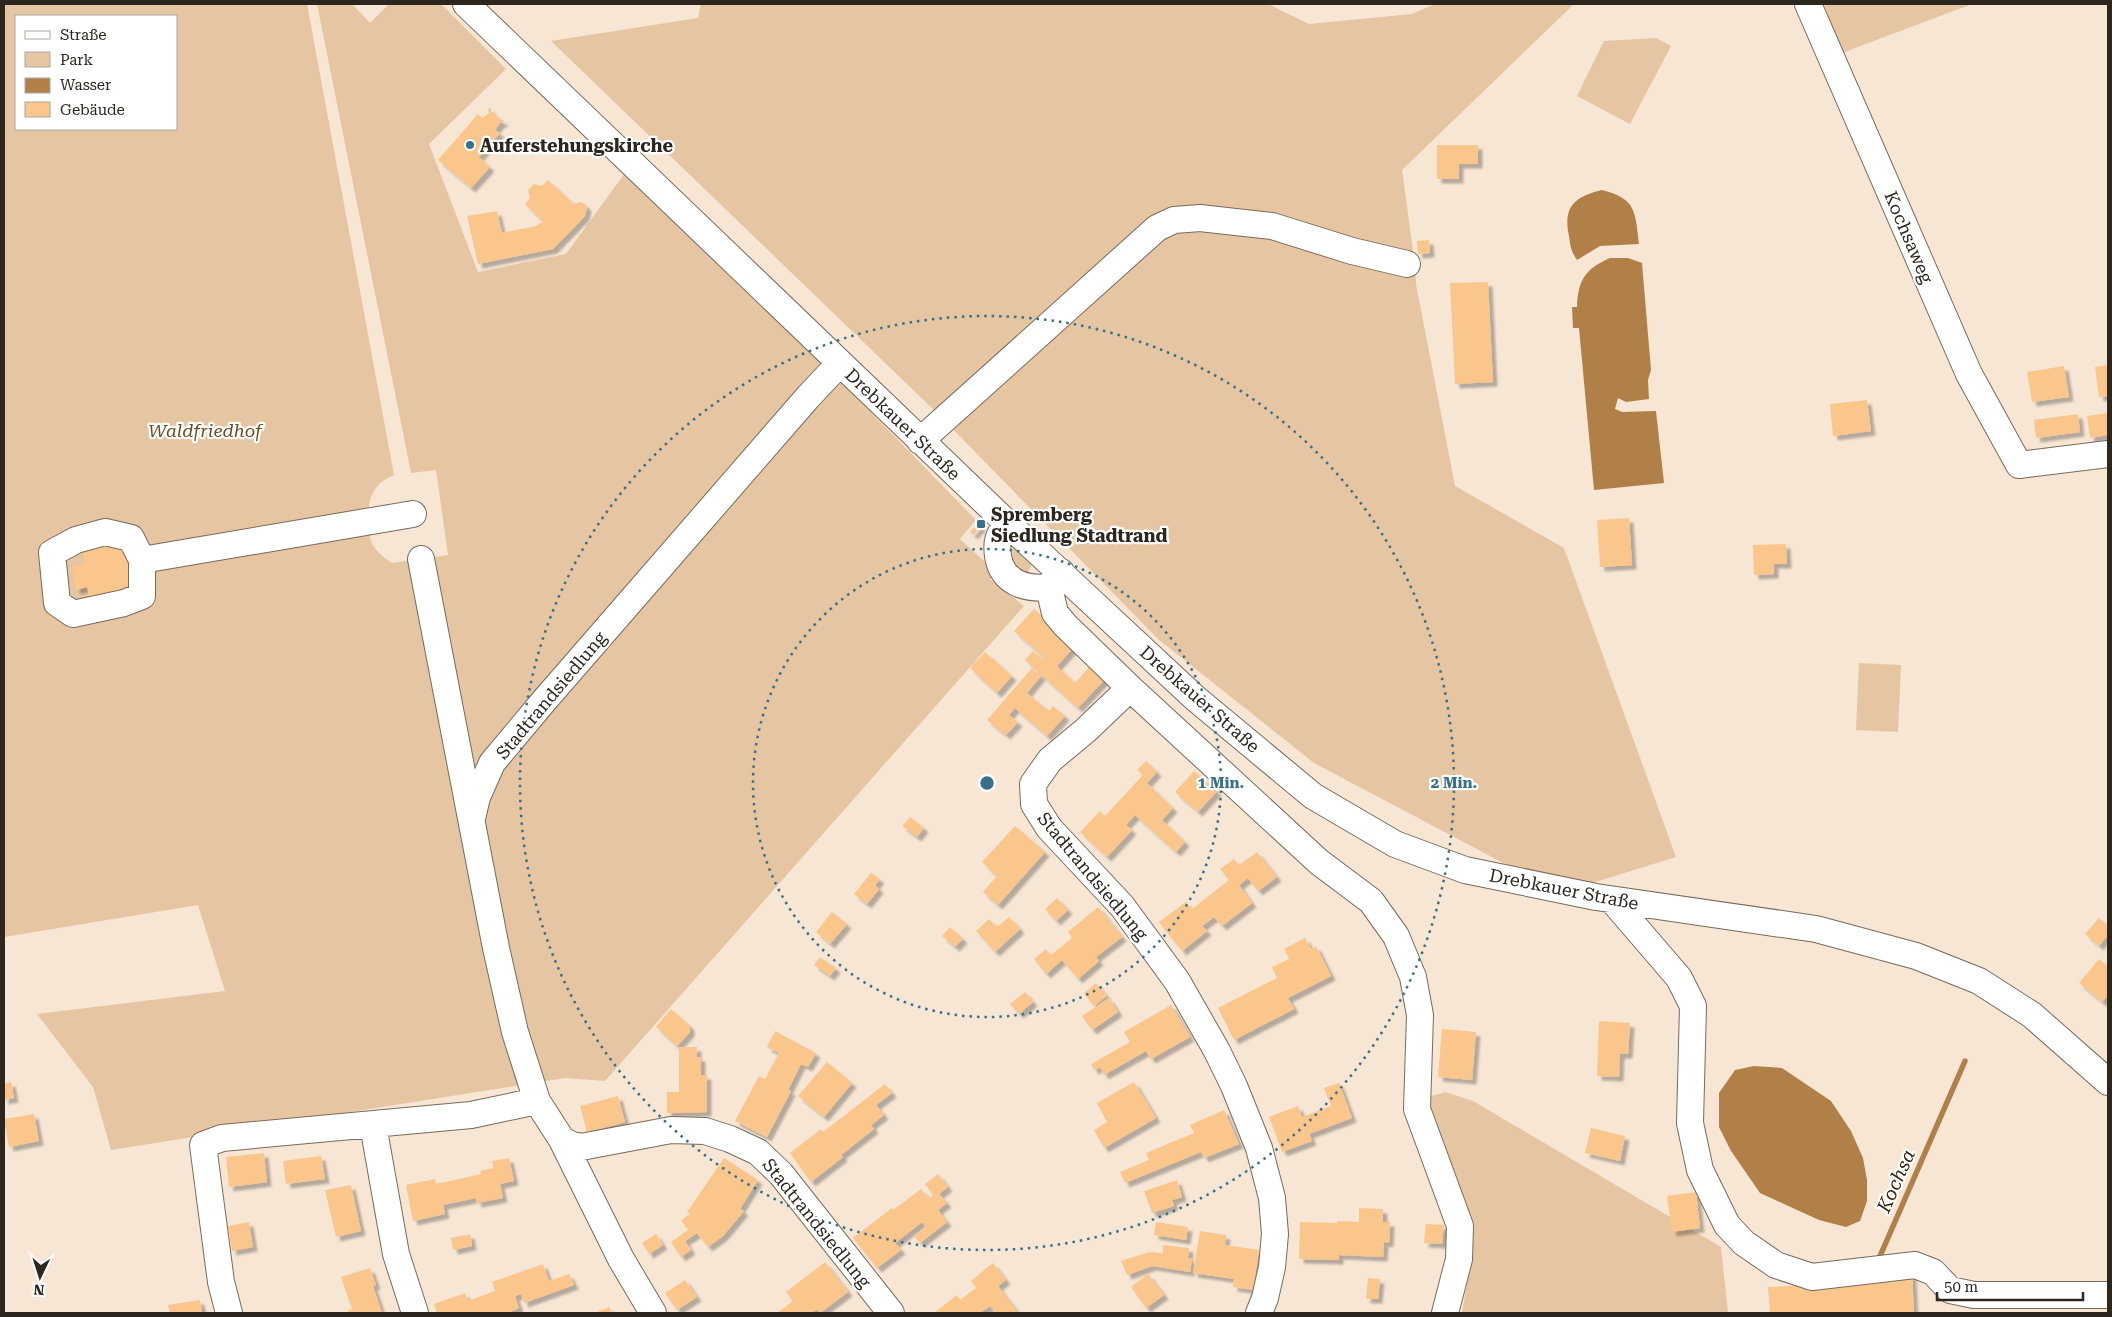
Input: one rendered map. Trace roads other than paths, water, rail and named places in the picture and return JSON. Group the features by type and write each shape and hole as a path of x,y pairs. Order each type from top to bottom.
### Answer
{"street":[{"name":"Drebkauer Straße","path":"466,4 1008,524 1056,580 1313,796 1395,844 1465,870 1612,900 1816,929 1916,956 1978,981 2032,1015 2108,1082"},
{"name":"Kochsaweg","path":"1808,4 1969,374 2019,465 2108,454"},
{"path":"920,441 1157,228 1174,220 1200,218 1272,226 1352,251 1407,264"},
{"name":"Stadtrandsiedlung","path":"653,1313 621,1259 562,1140 537,1101 515,1032 496,948 471,820 477,797 492,763 808,397 840,363"},
{"path":"142,560 413,514"},
{"path":"1008,524 1001,531 997,543 1000,567 1003,572 1024,586 1034,588 1056,580"},
{"path":"421,559 471,820"},
{"path":"1056,580 1051,602 1055,613 1130,688 1319,862 1372,901 1396,936 1413,977 1420,1015 1417,1109 1460,1226 1459,1259 1445,1313"},
{"name":"Stadtrandsiedlung","path":"1130,688 1086,730 1050,760 1033,784 1034,804 1050,828 1122,906 1177,981 1217,1051 1234,1086 1259,1148 1272,1198 1275,1234 1272,1267 1265,1298 1259,1313"},
{"path":"1612,900 1679,978 1693,1006 1690,1123 1700,1170 1727,1225 1744,1243 1776,1265 1812,1277 1915,1265 1933,1272 1950,1290 1974,1296 2108,1294"},
{"path":"229,1313 221,1282 203,1145 222,1138 471,1115 537,1101"},
{"path":"373,1125 396,1254 415,1313"},
{"name":"Stadtrandsiedlung","path":"562,1140 580,1147 672,1130 705,1132 758,1152 781,1174 890,1313"}],"water":[{"path":"1602,190 1622,198 1632,208 1635,215 1639,244 1600,246 1577,260 1571,246 1568,231 1568,214 1580,198"},
{"path":"1610,258 1628,258 1642,263 1651,370 1648,380 1649,399 1626,402 1618,398 1615,409 1622,412 1656,411 1664,483 1594,490 1579,328 1573,328 1572,307 1577,307 1579,290 1584,276 1594,266"},
{"path":"1754,1066 1782,1068 1831,1101 1851,1131 1863,1158 1867,1180 1867,1201 1860,1221 1846,1227 1819,1220 1760,1193 1731,1151 1719,1127 1719,1093 1735,1070"}],"waterway":[{"name":"Kochsa","path":"1877,1263 1965,1061"}],"place":[{"name":"Auferstehungskirche","path":"470,145"},
{"name":"Spremberg Siedlung Stadtrand","path":"981,524"}],"park label":[{"name":"Waldfriedhof","path":"205,430"}]}
